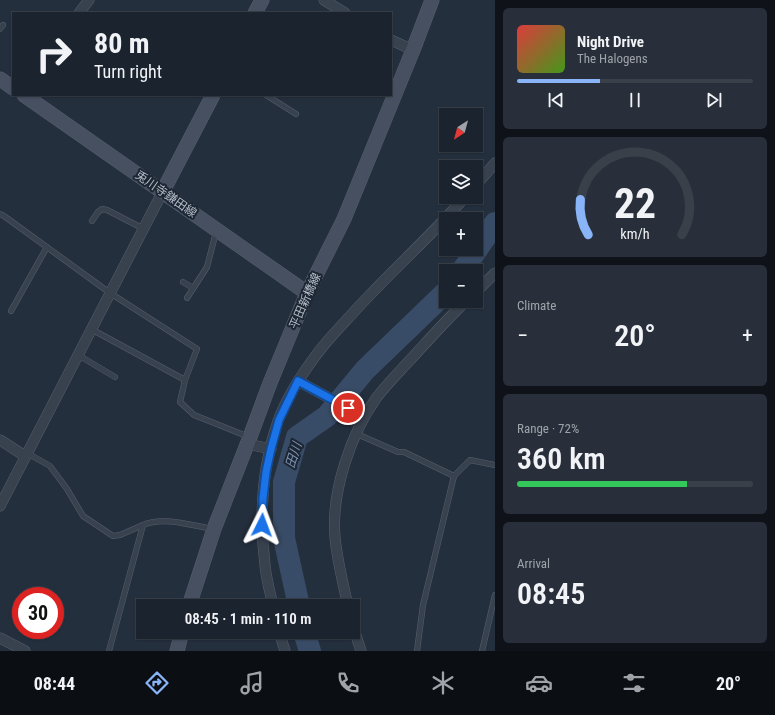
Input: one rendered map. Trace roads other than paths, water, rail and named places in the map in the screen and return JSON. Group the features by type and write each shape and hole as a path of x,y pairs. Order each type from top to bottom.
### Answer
{"main road":[{"path":"256,12 262,0"},
{"name":"平田新橋線","path":"191,599 214,529 270,383 307,292 344,219 432,0"},
{"path":"0,79 12,87"},
{"name":"兎川寺鎌田線","path":"25,96 307,292"},
{"path":"163,191 212,96"},
{"path":"177,651 180,639"}],"street":[{"path":"80,12 89,0"},
{"path":"324,0 343,12"},
{"path":"392,40 413,50"},
{"path":"483,177 495,163"},
{"path":"0,506 163,191"},
{"path":"272,599 265,566 262,525 263,498 266,472 279,420 315,357 335,332 366,298 443,222 459,204"},
{"path":"483,285 495,273"},
{"path":"346,599 334,536 335,515 339,482 347,456 357,434 362,416 392,379 459,308"},
{"path":"300,383 362,416"},
{"path":"0,440 26,454"},
{"path":"249,440 271,449"},
{"path":"0,638 25,651"},
{"path":"281,639 285,651"},
{"path":"357,639 361,651"}],"lane":[{"path":"268,96 296,114"},
{"path":"92,221 102,209 107,210 144,229"},
{"path":"0,214 110,294 197,349 185,380 180,402 194,415 249,440"},
{"path":"187,298 207,267 216,229"},
{"path":"11,311 47,247"},
{"path":"183,282 194,288"},
{"path":"91,329 185,380"},
{"path":"78,355 115,377"},
{"path":"357,434 398,452 404,452 454,476"},
{"path":"26,454 50,466 67,489 83,516 112,536 120,535 148,523 164,520 214,529"},
{"path":"417,651 423,605 454,476 470,460 495,465"},
{"path":"109,651 143,525"},
{"path":"482,651 495,594"}],"waterway":[{"name":"田川","path":"467,264 495,223"},
{"name":"田川","path":"297,599 284,538 284,482 297,437 327,416 365,370 439,299"},
{"name":"田川","path":"306,639 310,651"}]}
